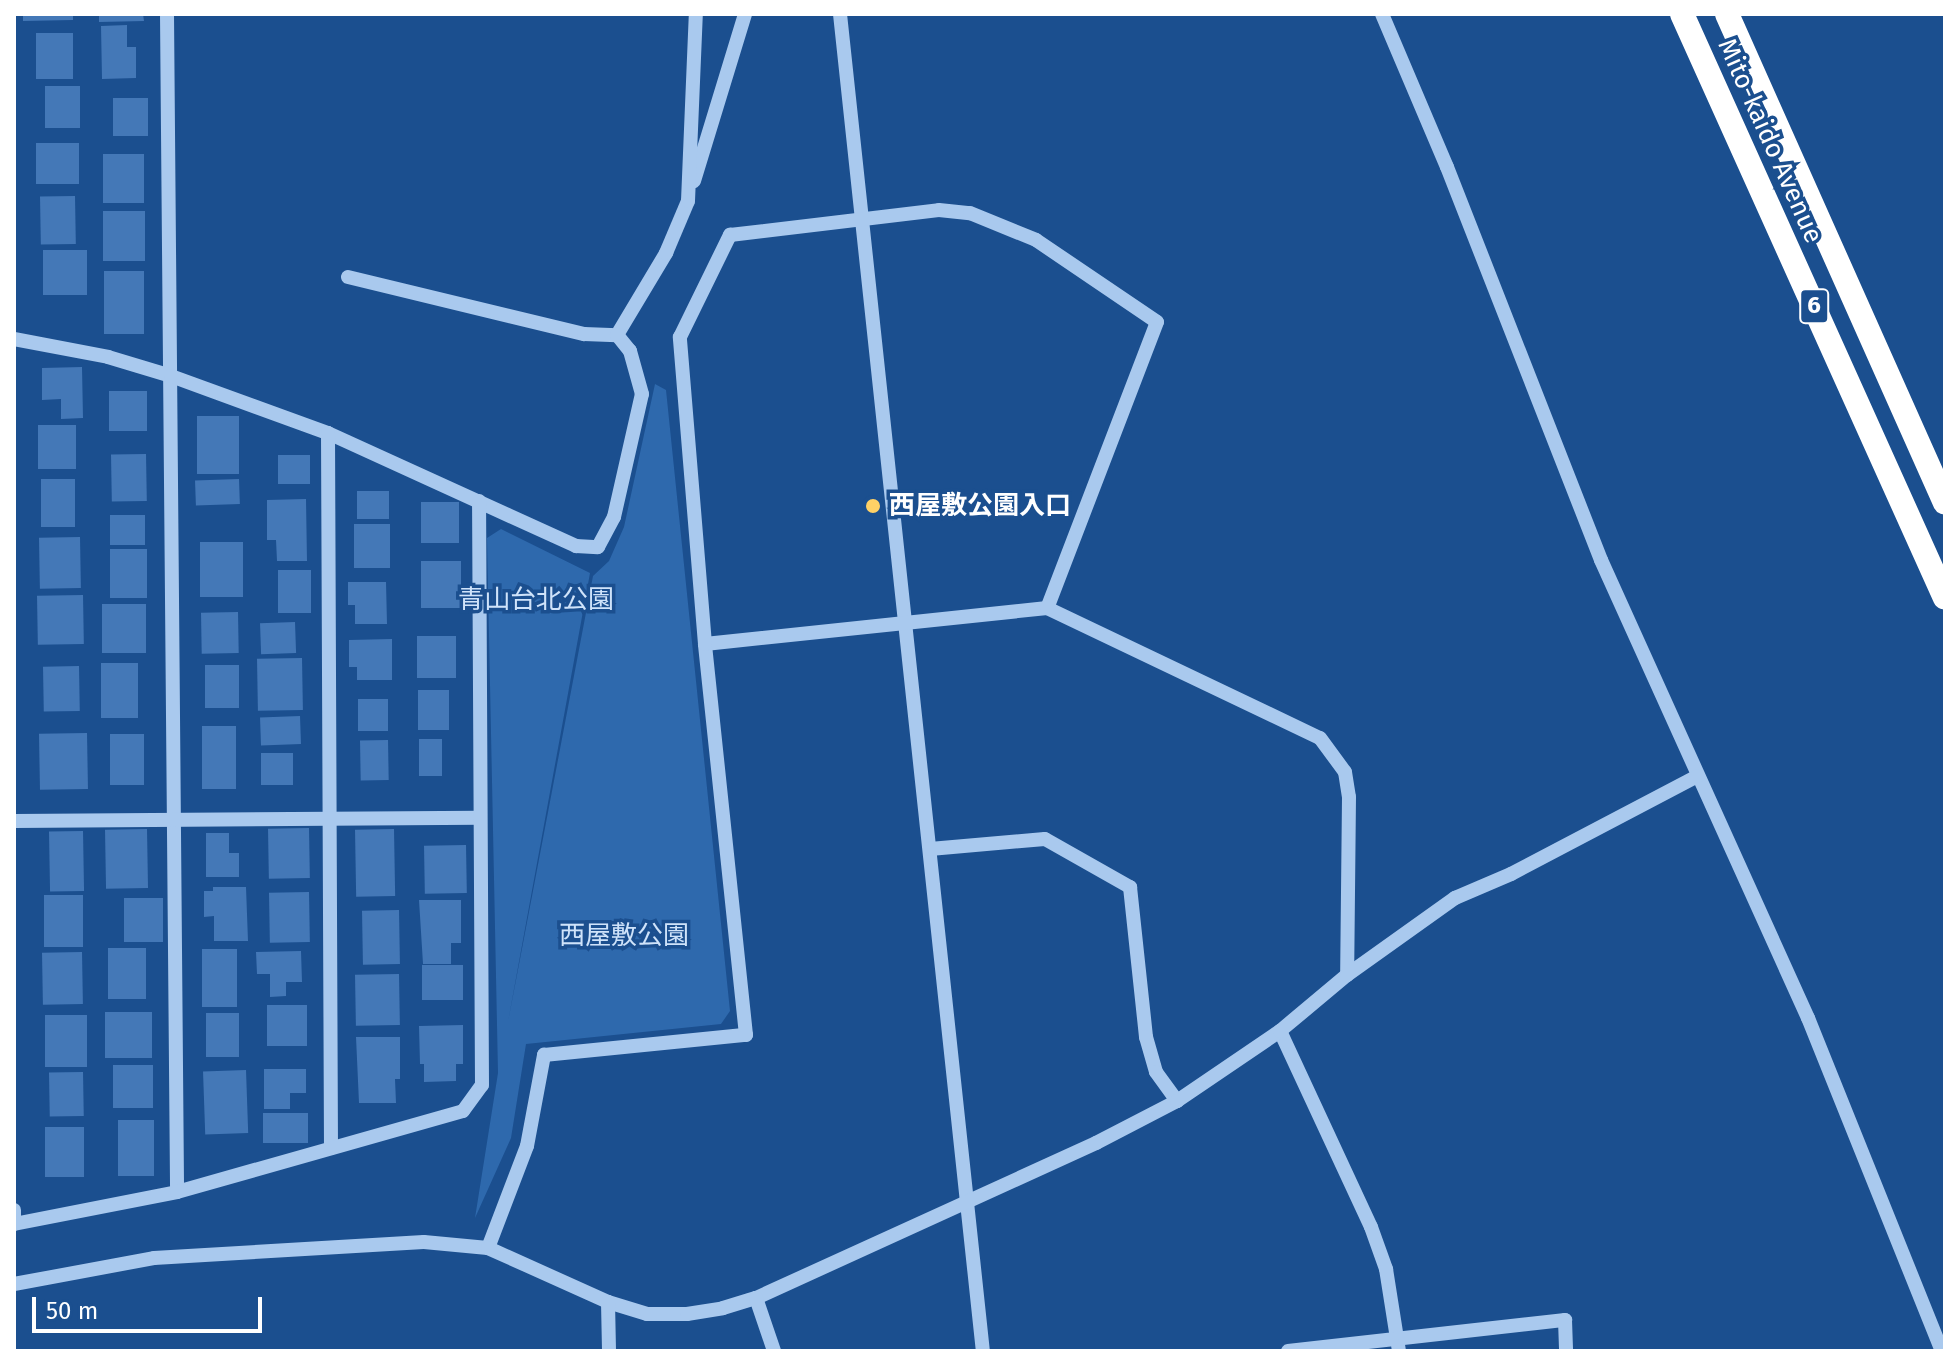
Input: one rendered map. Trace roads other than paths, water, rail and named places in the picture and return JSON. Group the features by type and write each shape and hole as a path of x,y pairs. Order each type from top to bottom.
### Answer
{"highway":[{"name":"Mito-kaido Avenue","path":"1682,14 1945,598"},
{"name":"Mito-kaido Avenue","path":"1727,14 1945,503"}],"street":[{"path":"167,14 177,1192"},
{"path":"688,201 696,14"},
{"path":"617,335 666,253 688,201 745,14"},
{"path":"840,14 983,1351"},
{"path":"1382,14 1447,167 1601,560 1814,1033 1942,1351"},
{"path":"488,1248 527,1146 544,1055 746,1035 705,644 680,337 730,235 939,210 981,217 1036,240 1157,322 1047,608"},
{"path":"14,339 108,357 171,376 328,433 576,546 598,547 614,517 642,394 630,351 617,335 584,334 348,277"},
{"path":"328,433 327,818 331,1148"},
{"path":"14,1210 14,1224 177,1192 463,1111 482,1085 479,501"},
{"path":"705,644 1047,608 1320,738 1345,772 1349,797 1347,975"},
{"path":"14,1284 154,1258 245,1250 330,1249 424,1242 488,1248 608,1302 647,1314 687,1314 756,1298 1096,1143 1177,1101 1280,1031 1347,975 1455,898 1511,874 1698,776"},
{"path":"14,821 172,817 480,818"},
{"path":"930,849 1045,839 1130,887 1146,1037 1156,1072 1177,1101"},
{"path":"1280,1031 1371,1227 1386,1269 1399,1344"},
{"path":"756,1298 774,1351"},
{"path":"608,1302 609,1351"},
{"path":"1288,1351 1399,1344 1565,1320 1566,1351"}],"place":[{"name":"西屋敷公園入口","path":"873,506"}],"park label":[{"name":"青山台北公園","path":"536,600"},
{"name":"西屋敷公園","path":"624,936"}]}
